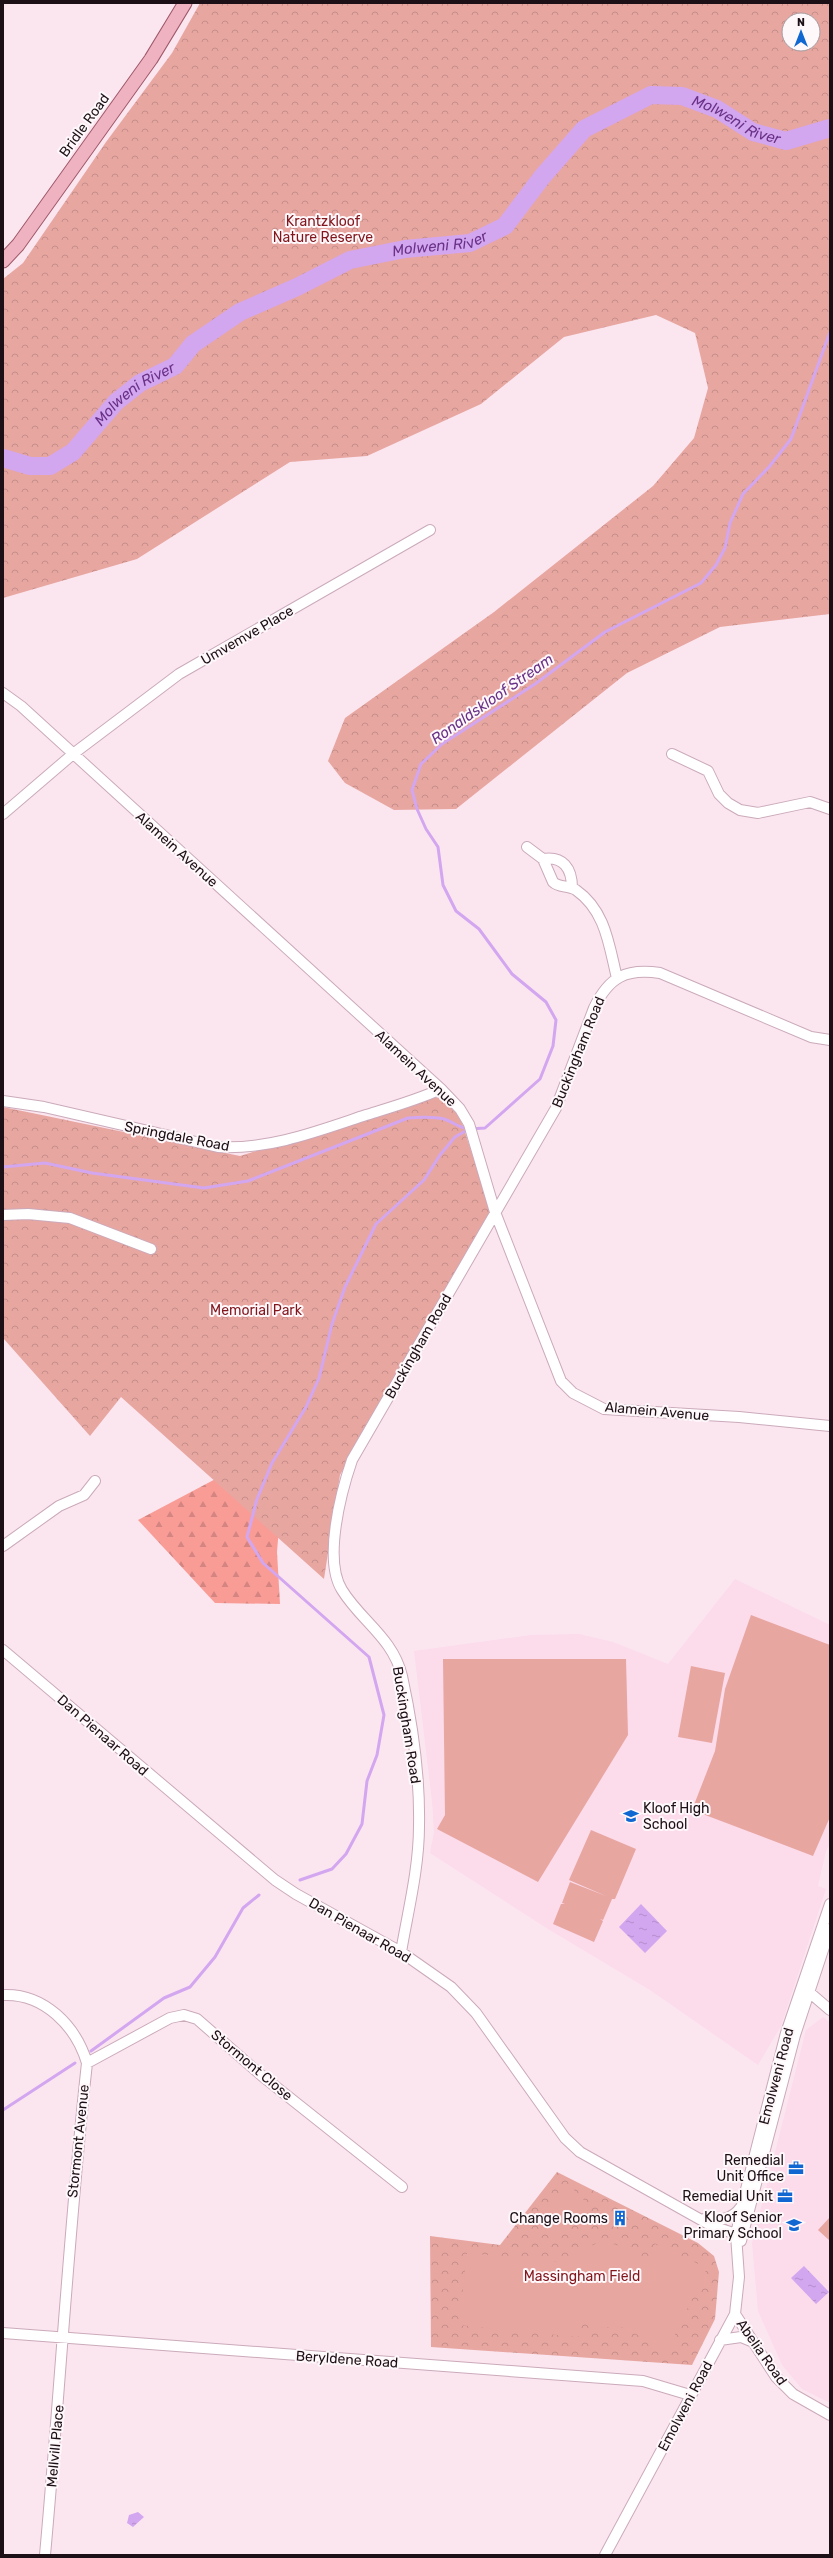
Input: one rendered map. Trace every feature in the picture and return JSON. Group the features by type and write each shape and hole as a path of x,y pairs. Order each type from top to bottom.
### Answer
{"main road":[{"name":"Bridle Road","path":"3,261 18,245 151,59 184,3"}],"street":[{"name":"Umvemve Place","path":"3,814 73,754 179,674 430,530"},
{"name":"Alamein Avenue","path":"3,693 21,706 441,1089 460,1109 471,1129 495,1212 561,1380 573,1393 604,1409 739,1417 830,1426"},
{"path":"672,754 708,771 719,794 728,803 740,810 758,813 810,802 830,809"},
{"path":"527,847 543,858 553,882 557,885 572,888 584,897 604,927 609,938 617,978"},
{"path":"543,858 552,858 564,863 571,874 572,888"},
{"name":"Buckingham Road","path":"401,1952 419,1826 417,1778 402,1676 396,1658 387,1642 342,1590 335,1571 334,1546 342,1490 352,1460 564,1092 599,996 617,978 641,970 660,973 810,1037 830,1040"},
{"name":"Springdale Road","path":"3,1101 44,1107 218,1147 239,1148 292,1139 415,1100 441,1089"},
{"path":"3,1215 28,1214 70,1218 151,1249"},
{"path":"3,1546 59,1506 84,1495 95,1481"},
{"name":"Dan Pienaar Road","path":"3,1650 275,1880 296,1894 401,1952 464,1998 573,2147 590,2159 712,2226 739,2236"},
{"name":"Emolweni Road","path":"606,2555 690,2395 735,2314 739,2277 738,2251 742,2205 786,2033 830,1904"},
{"name":"Emolweni Road","path":"739,2236 808,1992 830,1929"},
{"path":"808,1992 830,2011"},
{"name":"Stormont Avenue","path":"3,1995 26,1996 37,2000 55,2014 75,2035 82,2045 87,2063 71,2208 64,2337"},
{"path":"804,2006 816,2006 830,2011"},
{"name":"Stormont Close","path":"87,2063 170,2018 184,2015 197,2020 261,2075 402,2187"},
{"name":"Dan Pienaar Road","path":"700,2219 726,2219 737,2213 742,2205"},
{"name":"Abelia Road","path":"735,2314 785,2386 803,2400 830,2415"},
{"name":"Beryldene Road","path":"3,2333 643,2381 690,2395"},
{"name":"Mellvill Place","path":"45,2555 64,2337"},
{"path":"720,2340 741,2337 753,2342"}],"shaded area":[{"name":"Kloof High School","path":"735,1579 830,1625 830,1844 826,1851 818,1886 826,1889 781,2026 758,2065 650,1990 548,1929 430,1853 434,1832 432,1801 414,1651 531,1635 579,1634 613,1642 668,1664"},
{"name":"Kloof Senior Primary School","path":"823,2017 830,2022 830,2403 802,2389 782,2365 758,2311 752,2243 806,2030"}],"green space":[{"name":"Krantzkloof Nature Reserve","path":"200,3 830,3 830,614 720,627 627,673 456,809 394,810 345,783 328,761 345,718 494,612 653,486 694,438 708,388 695,333 656,315 564,337 481,404 367,456 290,462 137,559 3,598 3,279 23,263 106,142 172,53"},
{"name":"Memorial Park","path":"444,1097 455,1101 491,1213 340,1475 324,1579 121,1397 90,1436 3,1338 3,1107 240,1156 429,1098"},
{"path":"285,1454 277,1552 280,1604 215,1603 138,1520 223,1475"},
{"path":"751,1615 830,1645 830,1817 813,1856 692,1810 715,1751 725,1689"},
{"path":"443,1659 626,1659 628,1735 538,1882 437,1829 445,1815"},
{"path":"691,1666 725,1673 712,1743 678,1737"},
{"path":"591,1830 636,1849 615,1899 612,1899 603,1920 600,1919 603,1921 594,1942 553,1924 561,1904 565,1904 562,1903 570,1882 606,1896 569,1880"},
{"name":"Massingham Field","path":"557,2172 698,2243 714,2256 719,2272 715,2319 692,2365 431,2347 430,2236 500,2245"},
{"path":"572,2188 587,2203 552,2238 536,2223"},
{"path":"830,2217 830,2241 818,2230"},
{"path":"598,2243 619,2245 625,2248 640,2261 644,2267 655,2244 707,2268 668,2349 619,2326 602,2328 580,2320 578,2337 459,2325 467,2253 569,2263 583,2249"}],"water":[{"path":"641,1904 667,1931 645,1953 619,1927"},
{"path":"804,2266 829,2292 816,2304 791,2278"},
{"path":"138,2512 144,2517 133,2527 127,2523 129,2515"}],"waterway":[{"name":"Molweni River","path":"3,458 30,466 50,466 73,452 116,402 140,383 175,366 193,344 240,312 297,287 350,260 405,249 470,243 505,226 542,177 584,129 651,95 682,96 717,109 753,132 786,141 830,128"},
{"name":"Ronaldskloof Stream","path":"300,1880 332,1869 346,1854 362,1824 367,1781 377,1755 384,1715 369,1657 263,1563 247,1537 257,1499 272,1463 306,1407 319,1378 332,1324 345,1287 376,1224 424,1180 440,1155 455,1137 469,1129 485,1128 540,1079 553,1046 556,1020 546,1002 512,974 479,929 456,911 443,885 438,847 426,829 417,809 412,790 421,764 442,744 535,684 605,632 701,583 716,565 725,548 730,523 743,494 769,467 791,439 830,332"},
{"path":"3,1167 45,1163 92,1173 204,1188 248,1181 408,1118 440,1118 468,1129"},
{"name":"Ronaldskloof Stream","path":"91,2051 164,1998 190,1987 215,1957 243,1908 259,1895"},
{"name":"Ronaldskloof Stream","path":"3,2110 75,2063"}],"place":[{"name":"Kloof High School","path":"631,1816"},
{"name":"Remedial Unit Office","path":"796,2168"},
{"name":"Remedial Unit","path":"785,2196"},
{"name":"Change Rooms","path":"620,2218"},
{"name":"Kloof Senior Primary School","path":"794,2225"}]}
